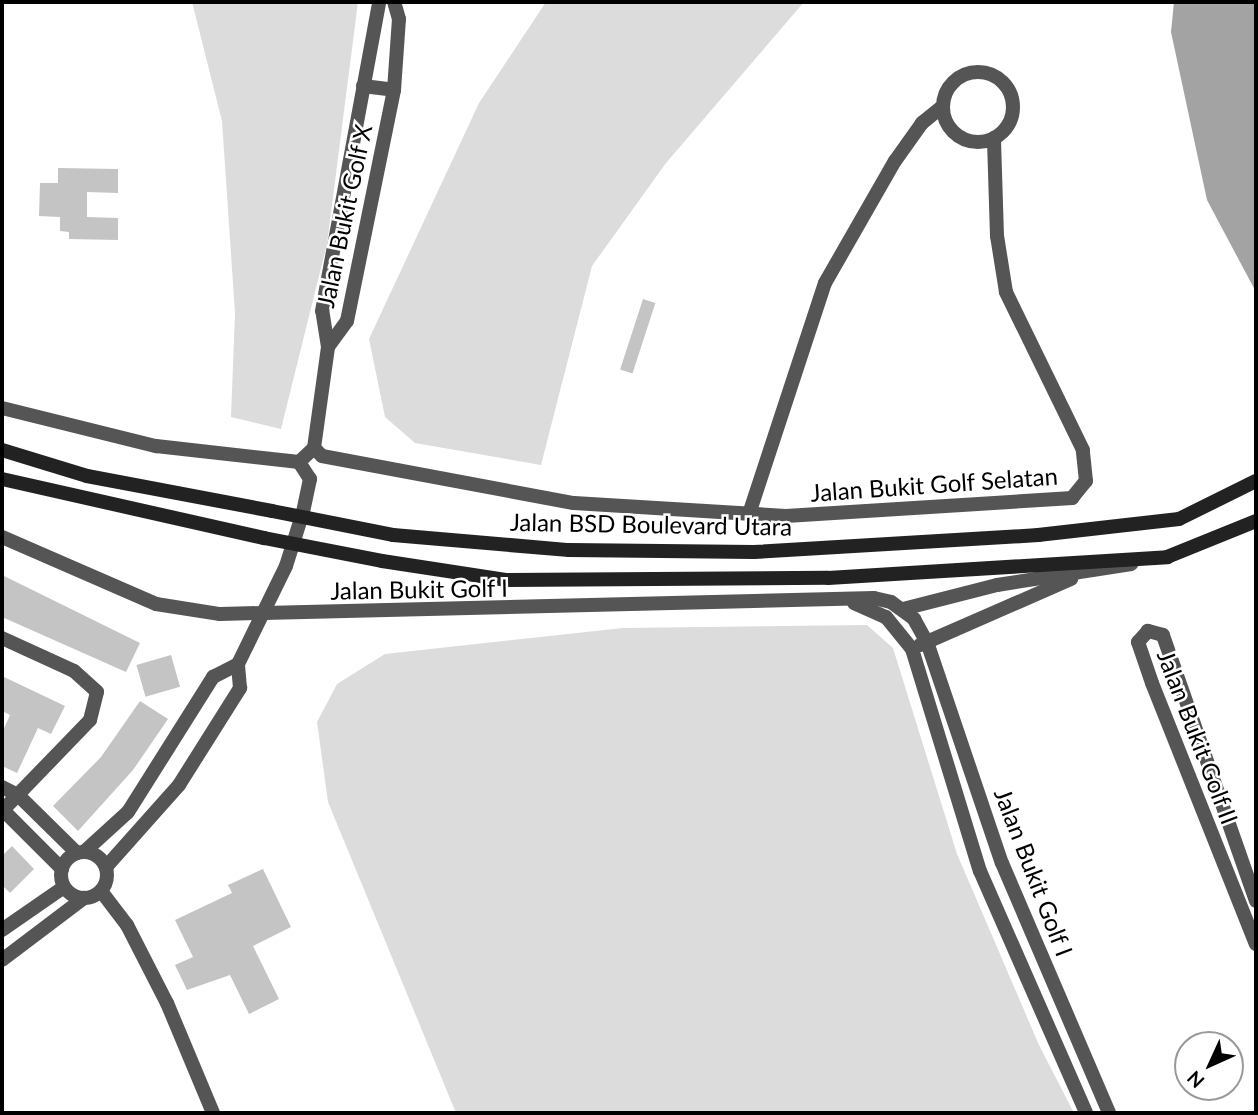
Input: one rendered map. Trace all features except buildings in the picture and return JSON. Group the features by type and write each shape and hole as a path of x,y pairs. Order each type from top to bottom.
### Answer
{"main road":[{"name":"Jalan BSD Boulevard Utara","path":"2,450 88,475 393,535 569,550 754,552 1025,536 1179,519 1256,481"},
{"path":"2,480 264,538 382,561 506,580 591,583 828,578 1167,557 1256,521"}],"street":[{"name":"Jalan Bukit Golf X","path":"318,452 328,346 322,310 336,254 379,2"},
{"name":"Jalan Bukit Golf X","path":"328,346 347,321 394,90 399,19 394,2"},
{"path":"749,514 825,283 888,170 922,122 943,106 951,84 963,75 978,71 1000,79 1013,107 1006,129 993,138 976,142 959,136 947,123 943,106"},
{"path":"363,86 394,90"},
{"name":"Jalan Bukit Golf Selatan","path":"318,452 574,503 749,514 1066,499 1083,491 1088,473 1083,450 1006,292 997,236 993,138"},
{"path":"336,254 360,260"},
{"path":"2,408 156,446 303,466"},
{"path":"303,466 318,452"},
{"path":"213,1113 161,991 127,925 101,891 106,867 179,785 240,688 238,664 291,553 310,479 303,466"},
{"name":"Jalan Bukit Golf I","path":"2,537 156,604 220,614 852,602 874,598 904,609 927,642 1002,863 1110,1113"},
{"path":"904,609 997,585 1167,557"},
{"path":"912,649 1081,573"},
{"name":"Jalan Bukit Golf I","path":"852,602 886,617 912,649 980,871 1086,1113"},
{"name":"Jalan Bukit Golf II","path":"1256,901 1163,635 1147,631 1138,642 1152,683 1256,944"},
{"path":"2,638 74,671 97,692 90,720 2,810 62,869 64,887"},
{"path":"62,869 128,812 213,677 238,664"},
{"path":"2,787 18,795 80,853 106,867"},
{"path":"64,887 84,898"},
{"path":"2,930 64,887"},
{"path":"2,960 84,898 101,891"}],"shaded area":[{"path":"192,2 358,2 327,244 281,429 231,417 235,313 222,121"},
{"path":"546,2 804,2 666,163 592,266 541,465 415,443 385,417 369,339 479,103"},
{"path":"1174,2 1256,2 1256,292 1207,200 1171,32"},
{"path":"867,625 893,648 957,854 1039,1045 1074,1113 456,1113 328,802 317,722 337,684 385,654 623,628"}]}
